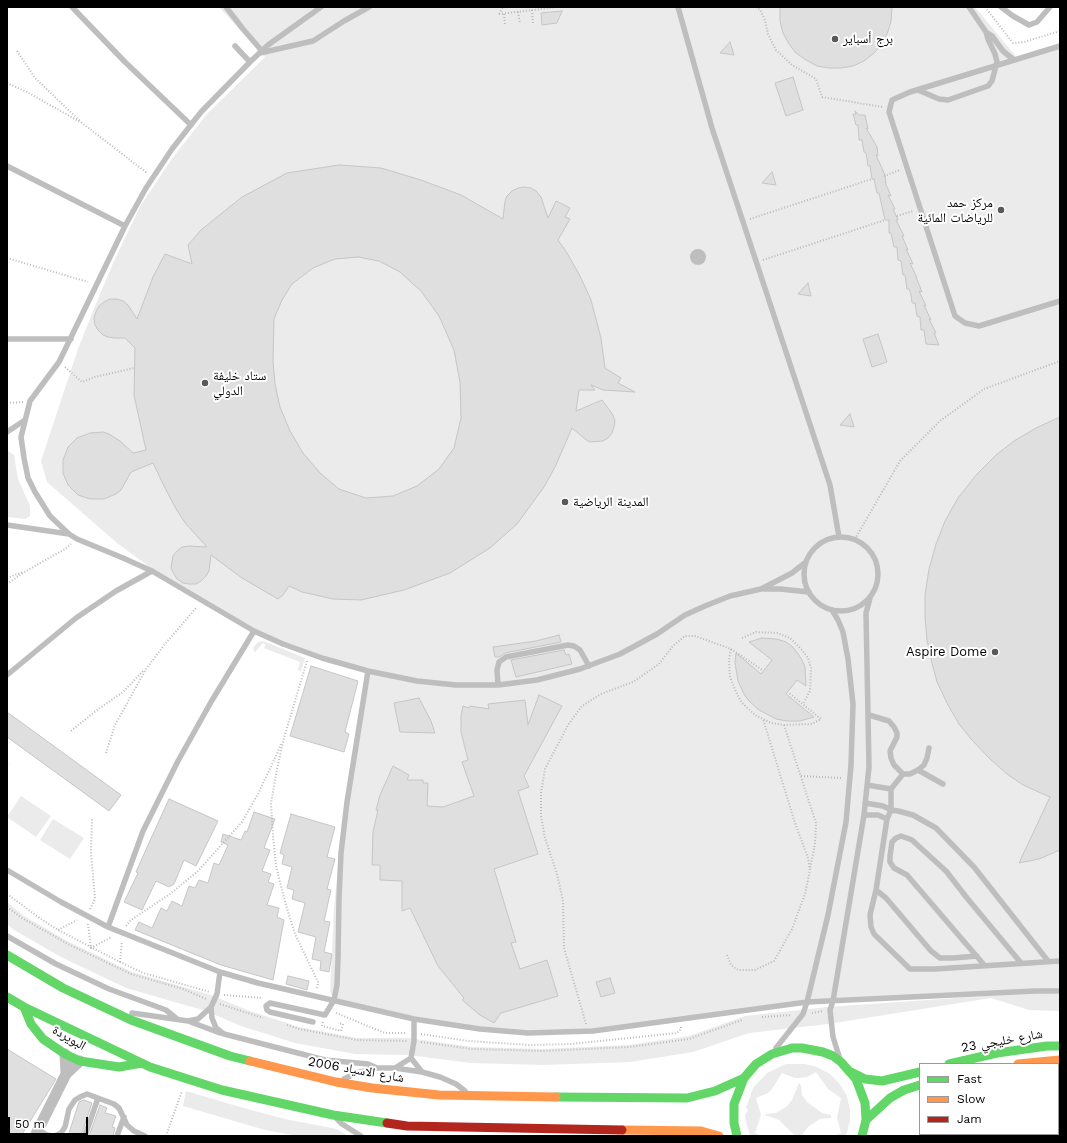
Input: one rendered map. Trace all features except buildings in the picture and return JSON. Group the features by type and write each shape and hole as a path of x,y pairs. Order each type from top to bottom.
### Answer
{"main road":[{"name":"شارع الاسياد 2006","path":"7,955 63,988 131,1020 230,1056 336,1082 372,1088 439,1095 687,1098 715,1091 744,1078"},
{"path":"7,996 24,1007 142,1063 222,1090 332,1115 407,1126 551,1130 701,1131 719,1136"},
{"name":"البويردة","path":"24,1007 31,1024 43,1039 65,1054 80,1061 119,1067 142,1063"},
{"name":"شارع خليجي 23","path":"953,1063 996,1053 1047,1046 1060,1046"},
{"path":"737,1136 734,1123 734,1104 738,1090 744,1078 756,1064 772,1054 792,1048 802,1048 823,1052 841,1062 851,1072 860,1087 865,1103 866,1120 863,1135"},
{"name":"شارع خليجي 23","path":"1028,1063 1060,1060"},
{"path":"851,1072 865,1080 882,1081 919,1072"},
{"path":"866,1120 890,1098 904,1090 919,1085"}],"street":[{"path":"65,1054 66,1074"},
{"path":"37,1133 66,1074 80,1061"}],"lane":[{"path":"72,7 120,57 191,125"},
{"path":"226,7 261,52"},
{"path":"321,7 298,23 250,62 201,112 172,149 125,226 95,285 59,362 30,401 21,437 24,458 28,478 50,516 69,534 77,539 152,571 202,602 254,631 309,654 368,671 417,681 456,685 498,685 538,680 589,666 620,654 705,606 730,596 761,588 792,573 806,562"},
{"path":"261,52 313,41 368,7"},
{"path":"678,7 712,128 830,485 838,537"},
{"path":"918,90 939,99 952,99 988,86 992,81 997,66 995,54 986,32 969,7"},
{"path":"1001,7 1029,25 1037,22 1050,7"},
{"path":"986,32 992,36 1003,51 1014,60"},
{"path":"236,46 250,62"},
{"path":"1060,46 918,90 892,100 889,112 955,316 965,323 979,326 1060,301"},
{"path":"7,166 125,226"},
{"path":"7,339 71,339"},
{"path":"7,432 25,420"},
{"path":"7,525 69,534"},
{"path":"841,1062 833,1036 830,1010 833,1001 864,815 869,767 866,613 870,598 877,586 879,572 875,558 867,547 855,539 838,537 819,545 811,552 806,562 804,572 805,582 809,592 823,607 832,610 846,611 859,607 870,598"},
{"path":"7,674 76,618 116,591 152,571"},
{"path":"761,588 809,592"},
{"path":"772,1054 803,1014 807,1002 836,880 846,822 851,765 852,704 848,659 843,632 832,610"},
{"path":"108,927 143,831 178,761 209,705 254,631"},
{"path":"498,685 497,670 499,662 506,657 568,645 574,646 580,650 589,666"},
{"path":"313,1022 270,1012 267,1010 266,1006 270,1003 326,1015 334,1000 337,985 339,899 347,802 368,671"},
{"path":"869,715 889,721 894,727 897,737 890,752 891,758 894,765 903,774 910,774 924,765 929,748"},
{"path":"918,770 943,784"},
{"path":"903,774 891,789 892,810 887,819 876,890 870,915 871,927 874,934 910,969 935,969 1060,961"},
{"path":"867,784 891,789"},
{"path":"865,803 883,806 913,816 936,828 974,867 1048,961"},
{"path":"864,815 878,816 887,819"},
{"path":"985,966 907,876 894,868 890,862 890,856 892,842 896,838 901,836 912,840 946,871 1022,963"},
{"path":"7,870 61,902 108,927 220,972 258,983 414,1019 480,1028 528,1033 588,1031 807,1002 1060,991"},
{"path":"876,890 886,898 931,951 940,958 976,956"},
{"path":"7,936 56,964 109,989 166,1010 177,1019"},
{"path":"188,1021 198,1018 212,1004 217,994 220,972"},
{"path":"212,1004 212,1018 216,1028 224,1034"},
{"path":"110,1010 188,1021 224,1034 326,1060 368,1064 377,1068"},
{"path":"395,1068 411,1058 414,1041 414,1019"},
{"path":"411,1058 422,1072"},
{"path":"336,1082 356,1073 377,1068 395,1068 422,1072 440,1077 456,1084 470,1095"},
{"path":"37,1133 57,1135 64,1127 69,1109 75,1100 88,1094 114,1104 119,1108 127,1125 134,1131 145,1136"},
{"path":"85,1136 98,1098"},
{"path":"332,1115 342,1124 361,1136"},
{"path":"117,1136 124,1117"},
{"path":"468,1133 482,1128"}],"path":[{"path":"502,7 499,14 558,7"},
{"path":"756,7 760,10 765,20 768,34 776,50 792,65 816,79 822,97 890,108"},
{"path":"985,7 1013,44 1060,31"},
{"path":"532,10 533,24"},
{"path":"518,12 520,24"},
{"path":"504,14 505,26"},
{"path":"17,52 36,78 82,123 153,178"},
{"path":"7,83 27,92 82,123"},
{"path":"884,176 907,168"},
{"path":"743,222 872,179"},
{"path":"897,216 920,208"},
{"path":"757,263 885,220"},
{"path":"8,258 95,285"},
{"path":"855,539 900,461 940,421 984,389 1060,361"},
{"path":"59,362 82,382 95,377 134,368"},
{"path":"7,403 30,401"},
{"path":"7,584 26,571 65,549 77,539"},
{"path":"7,578 26,571"},
{"path":"70,731 97,710 124,692 146,669 165,644 202,602"},
{"path":"742,638 756,632 777,633 790,638 802,650 808,658 811,668 810,691 803,704"},
{"path":"588,1031 564,948 563,901 557,874 545,838 541,793 545,769 568,724 582,706 601,694 633,682 659,664 673,646 685,636 695,636 730,650 762,670"},
{"path":"730,650 730,677 742,703 755,715 771,723 784,725 812,724 821,719 789,693"},
{"path":"309,654 284,738 271,803 276,866 295,934 318,982 316,996"},
{"path":"106,753 115,725 146,669"},
{"path":"762,719 795,823 808,858 810,870"},
{"path":"727,955 731,965 738,970 755,970 774,961 792,929 805,894 815,844 816,823 784,725"},
{"path":"92,818 91,852 95,899 87,915 91,948 122,932 130,920 170,894 198,871 242,822 258,794 284,738"},
{"path":"800,776 836,778"},
{"path":"7,907 22,918 68,944 132,974 182,989 212,1004 269,1019"},
{"path":"58,930 87,915"},
{"path":"120,962 122,932"},
{"path":"760,1017 803,1014 830,1010"},
{"path":"326,1015 322,1026 341,1032 343,1024 338,1023"},
{"path":"284,1024 298,1029 357,1040 414,1041 472,1049 543,1051 629,1047 689,1038 746,1018"},
{"path":"166,1136 186,1079"}],"shaded area":[{"name":"المدينة الرياضية","path":"219,7 975,7 1018,59 1060,46 1060,991 807,1002 593,1031 528,1033 414,1019 334,1000 330,991 334,909 340,846 371,670 273,640 170,582 117,543 47,482 41,461 78,349 114,261 141,205 171,160 207,114 265,57"},
{"path":"695,249 701,249 706,254 704,263 701,265 695,265 690,260 690,254"},
{"path":"7,450 14,455 18,479 30,506 30,516 26,519 7,517"},
{"path":"263,641 305,658 301,671 298,670 300,662 264,648 266,645 263,643 255,652 253,648 255,645 258,642"},
{"path":"21,796 51,816 36,837 7,817"},
{"path":"53,819 84,838 70,859 40,840"},
{"path":"7,902 24,916 69,942 132,972 211,995 247,1010 299,1027 357,1038 409,1038 472,1047 543,1049 629,1045 689,1036 745,1016 827,1007 1029,993 1060,994 1060,1011 1029,1010 991,998 828,1024 749,1033 693,1052 630,1062 543,1065 471,1063 408,1055 355,1054 295,1043 241,1026 206,1011 126,988 61,957 14,930 7,924"},
{"path":"786,1064 805,1064 817,1067 830,1074 839,1083 847,1096 850,1110 850,1120 846,1136 834,1136 841,1133 837,1118 841,1098 828,1089 816,1072 807,1077 799,1078 782,1073 768,1093 756,1098 761,1115 755,1133 762,1136 750,1136 745,1115 748,1110 746,1107 753,1088 767,1073"},
{"path":"799,1083 801,1085 802,1095 807,1102 822,1113 831,1115 831,1118 820,1119 808,1127 801,1136 795,1136 779,1120 765,1115 776,1113 787,1106 792,1100"},
{"path":"186,1091 285,1119 337,1129 348,1136 298,1136 265,1130 183,1106"}],"traffic: fast":[{"path":"7,955 63,988 131,1020 230,1056 250,1061"},
{"path":"7,997 24,1007 150,1067 222,1090 333,1115 387,1123"},
{"path":"24,1007 31,1024 43,1039 65,1054 80,1061 119,1067 142,1063"},
{"path":"953,1063 997,1053 1047,1046 1060,1046"},
{"path":"737,1136 734,1123 734,1104 744,1078 756,1064 772,1054 792,1048 802,1048 823,1052 833,1056 841,1062 856,1079 865,1103 866,1120 862,1136"},
{"path":"851,1072 865,1079 882,1081 919,1072"},
{"path":"556,1097 687,1098 715,1091 744,1078"},
{"path":"866,1120 890,1098 904,1090 919,1085"}],"traffic: slow":[{"path":"1028,1063 1060,1060"},
{"path":"250,1061 336,1082 372,1088 439,1095 556,1097"},
{"path":"622,1130 701,1131 719,1136"}],"traffic: jam":[{"path":"387,1123 407,1126 622,1130"}],"place":[{"name":"برج أسباير","path":"835,39"},
{"name":"مركز حمد للرياضات المائية","path":"1001,210"},
{"name":"ستاد خليفة الدولي","path":"205,383"},
{"name":"المدينة الرياضية","path":"565,502"},
{"name":"Aspire Dome","path":"995,652"}]}
